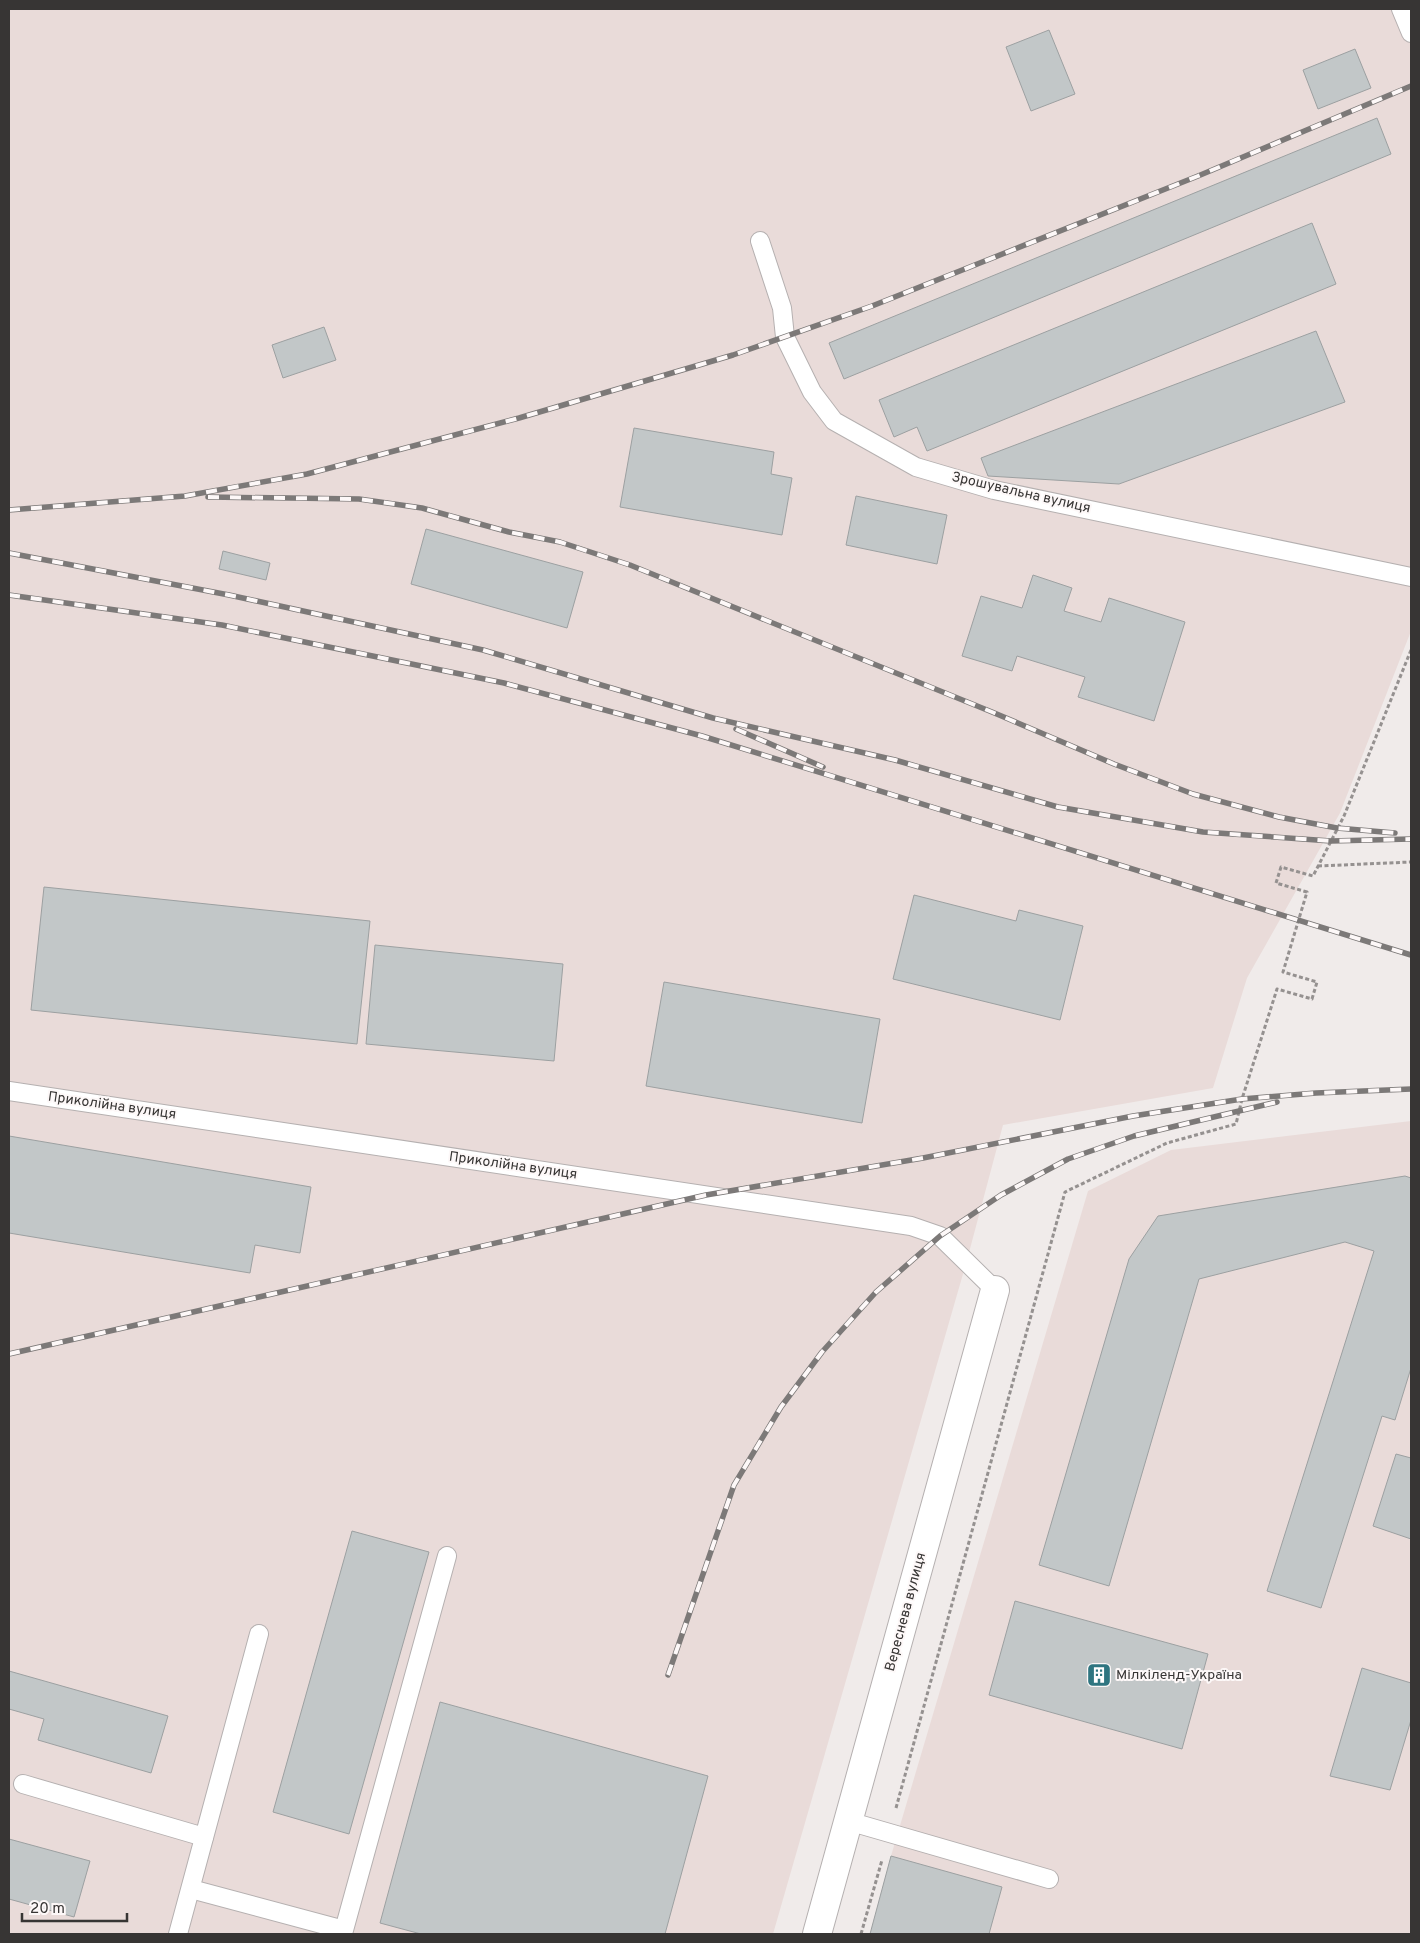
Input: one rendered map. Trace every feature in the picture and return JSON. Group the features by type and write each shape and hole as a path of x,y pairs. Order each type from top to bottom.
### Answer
{"street":[{"name":"Вереснева вулиця","path":"817,1934 995,1290"}],"lane":[{"path":"1401,9 1411,33"},
{"name":"Зрошувальна вулиця","path":"760,240 782,308 785,337 812,392 834,421 916,466 994,490 1411,577"},
{"name":"Приколійна вулиця","path":"9,1091 911,1226 940,1236 995,1290"},
{"path":"190,1888 344,1930 447,1556"},
{"path":"178,1934 259,1634"},
{"path":"23,1784 204,1837"},
{"path":"848,1821 1049,1879"}],"path":[{"path":"861,1934 1065,1192 1167,1143 1236,1124 1242,1099 1277,989 1312,999 1317,982 1283,972 1307,892 1276,883 1281,867 1313,876 1344,816 1411,650"},
{"path":"1318,866 1411,862"}],"shaded area":[{"path":"9,9 1411,9 1411,631 1340,813 1247,978 1213,1088 1003,1125 967,1260 773,1934 9,1934"},
{"path":"1411,1121 1411,1934 870,1934 891,1856 1088,1191 1171,1150"}],"building":[{"path":"1049,30 1075,94 1031,111 1006,47"},
{"path":"1355,49 1371,88 1318,109 1303,70"},
{"path":"1377,118 1391,154 844,379 829,343"},
{"path":"1312,223 1336,284 927,451 917,427 894,437 879,400"},
{"path":"324,327 336,360 283,378 272,345"},
{"path":"1316,331 1345,402 1119,484 988,476 981,458"},
{"path":"634,428 774,452 771,474 792,478 782,535 620,507"},
{"path":"856,496 947,515 937,564 846,545"},
{"path":"426,529 583,572 567,628 411,584"},
{"path":"223,551 270,563 266,580 219,569"},
{"path":"1033,575 1072,588 1064,611 1101,622 1109,598 1185,622 1154,721 1078,697 1085,677 1017,656 1012,671 962,656 981,596 1022,608"},
{"path":"44,887 370,921 357,1044 31,1010"},
{"path":"914,895 1016,921 1019,910 1083,926 1060,1020 893,979"},
{"path":"375,945 563,964 554,1061 366,1044"},
{"path":"664,982 880,1019 862,1123 646,1086"},
{"path":"9,1136 311,1187 300,1253 255,1245 250,1273 9,1233"},
{"path":"1405,1176 1411,1178 1411,1368 1395,1420 1382,1416 1321,1608 1267,1591 1374,1251 1345,1242 1199,1279 1109,1586 1039,1565 1129,1259 1158,1216"},
{"path":"1396,1454 1411,1458 1411,1539 1373,1526"},
{"path":"352,1531 429,1552 349,1834 273,1812"},
{"name":"Мілкіленд-Україна","path":"1015,1601 1208,1654 1182,1749 989,1695"},
{"path":"1362,1668 1411,1683 1411,1720 1390,1790 1330,1776"},
{"path":"9,1671 168,1716 151,1773 38,1740 44,1719 9,1709"},
{"path":"440,1702 708,1776 665,1934 421,1934 380,1923"},
{"path":"9,1839 90,1861 74,1917 9,1899"},
{"path":"891,1856 1002,1887 989,1934 870,1934"}],"railway":[{"path":"9,510 185,496 307,474 519,418 733,355 872,306 1198,176 1411,86"},
{"path":"208,497 359,499 422,508 509,532 560,542 630,565 992,712 1114,764 1193,794 1279,817 1337,828 1395,833"},
{"path":"9,553 229,595 483,650 713,718 895,760 1058,807 1203,832 1331,841 1411,839"},
{"path":"9,595 222,625 504,683 702,736 1411,955"},
{"path":"736,729 823,767"},
{"path":"9,1354 706,1195 923,1158 1133,1116 1242,1099 1316,1093 1411,1089"},
{"path":"668,1675 734,1485 781,1407 822,1352 876,1292 940,1236 1001,1195 1068,1159 1134,1136 1277,1102"}],"place":[{"name":"Мілкіленд-Україна","path":"1099,1675"}]}
